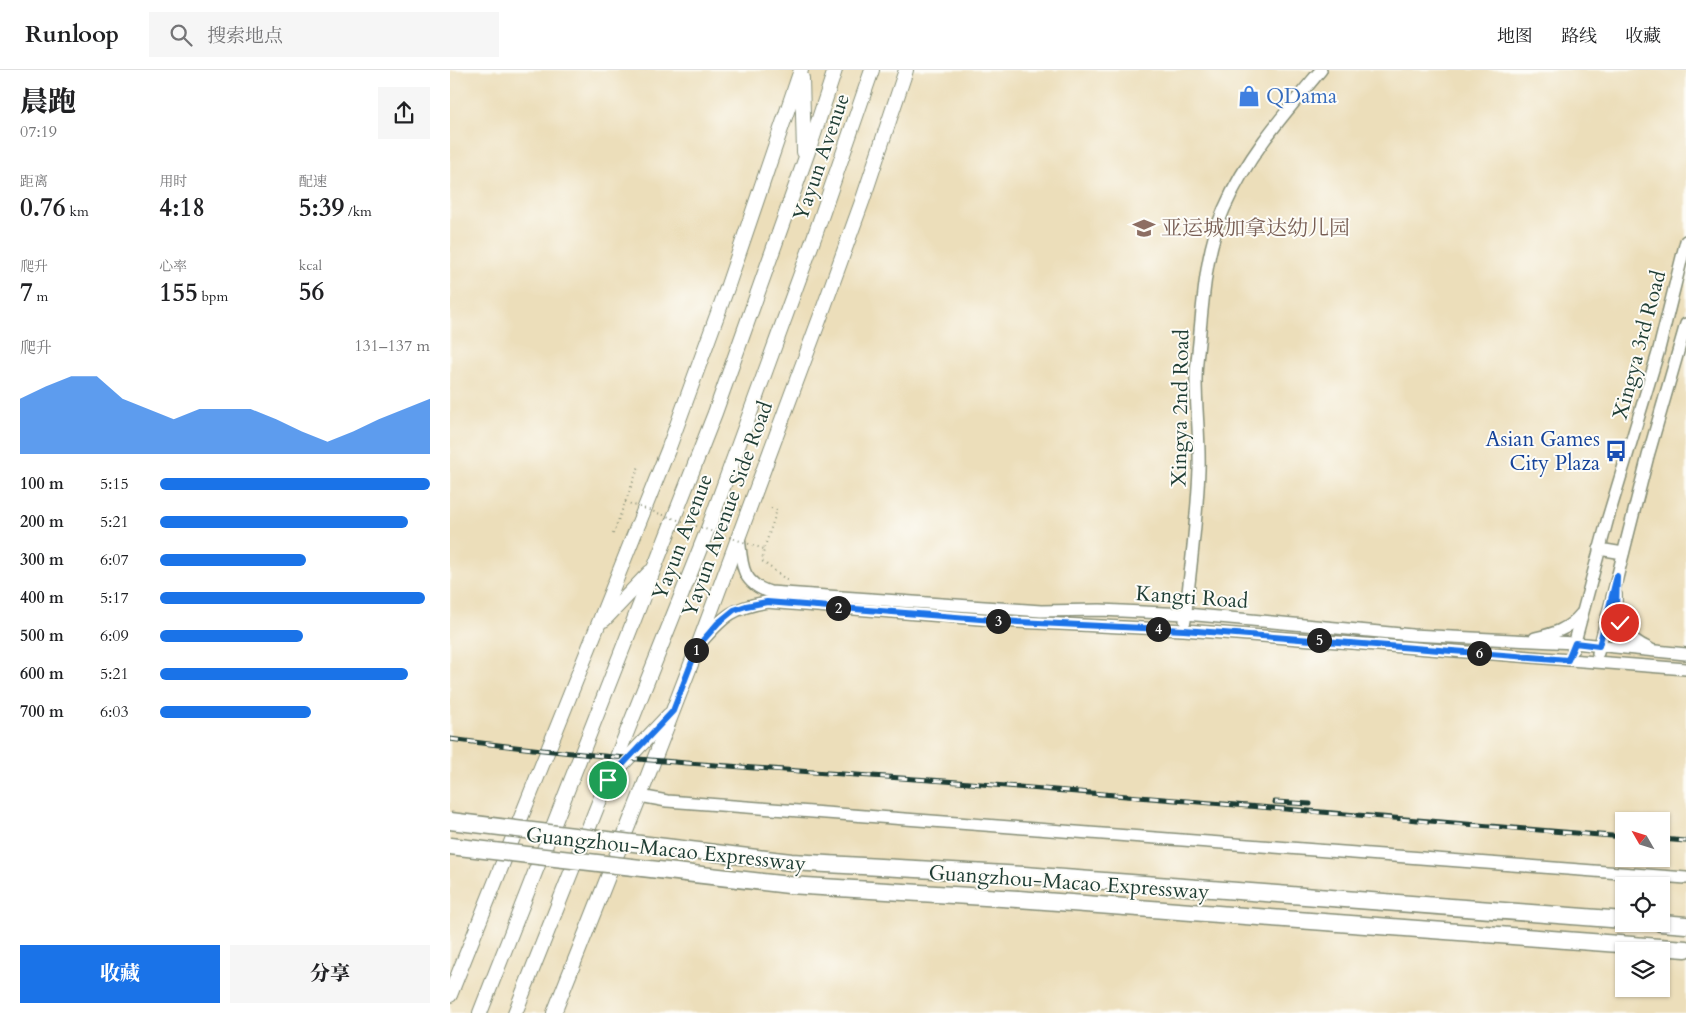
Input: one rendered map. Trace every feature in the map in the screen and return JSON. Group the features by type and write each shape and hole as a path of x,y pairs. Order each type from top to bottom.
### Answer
{"highway":[{"name":"Guangzhou-Macao Expressway","path":"450,821 791,862 1024,875 1615,919"},
{"name":"Guangzhou-Macao Expressway","path":"450,846 789,885 1018,899 1686,949"},
{"path":"1670,924 1686,925"}],"main road":[{"path":"801,70 804,162"},
{"path":"450,995 668,450 801,70"},
{"name":"Yayun Avenue","path":"480,1013 715,413 804,162 834,70"},
{"name":"Yayun Avenue","path":"515,1013 712,517 818,226 872,70"},
{"name":"Yayun Avenue Side Road","path":"554,1013 698,646 821,315 906,70"},
{"path":"598,626 656,566"},
{"path":"608,780 673,711"}],"street":[{"name":"Xingya 2nd Road","path":"1184,630 1195,544 1199,469 1196,378 1204,290 1210,249 1236,184 1253,156 1271,129 1321,70"},
{"name":"Xingya 3rd Road","path":"1568,660 1575,643 1599,549 1658,353 1686,241"},
{"name":"Xingya 3rd Road","path":"1596,662 1648,456 1686,324"},
{"name":"Kangti Road","path":"739,532 741,560 748,579 756,588 770,592 1041,611 1100,610 1186,614 1412,635 1575,643 1686,654"},
{"path":"1599,549 1623,553"},
{"path":"1617,576 1616,609 1623,630 1631,638 1655,652"},
{"name":"Kangti Road","path":"698,646 718,623 734,610 767,602 1018,622 1184,630 1686,669"},
{"path":"1523,641 1565,628 1574,623 1581,614"},
{"path":"640,796 667,800 1686,878"}],"path":[{"path":"613,534 639,466"},
{"path":"625,502 764,549"},
{"path":"771,508 778,510 764,549 762,561 788,580"}],"railway":[{"path":"450,739 644,760 969,783 1615,836"},
{"path":"1275,802 1310,804"},
{"path":"1670,840 1686,841"}],"place":[{"name":"QDama","path":"1249,96"},
{"name":"亚运城加拿达幼儿园","path":"1144,228"},
{"name":"Asian Games City Plaza","path":"1616,451"}],"route":[{"path":"608,780 673,711 698,646 718,623 734,610 767,602 1018,622 1184,630 1568,660 1575,643 1599,646 1617,576 1616,609 1620,623"}]}
